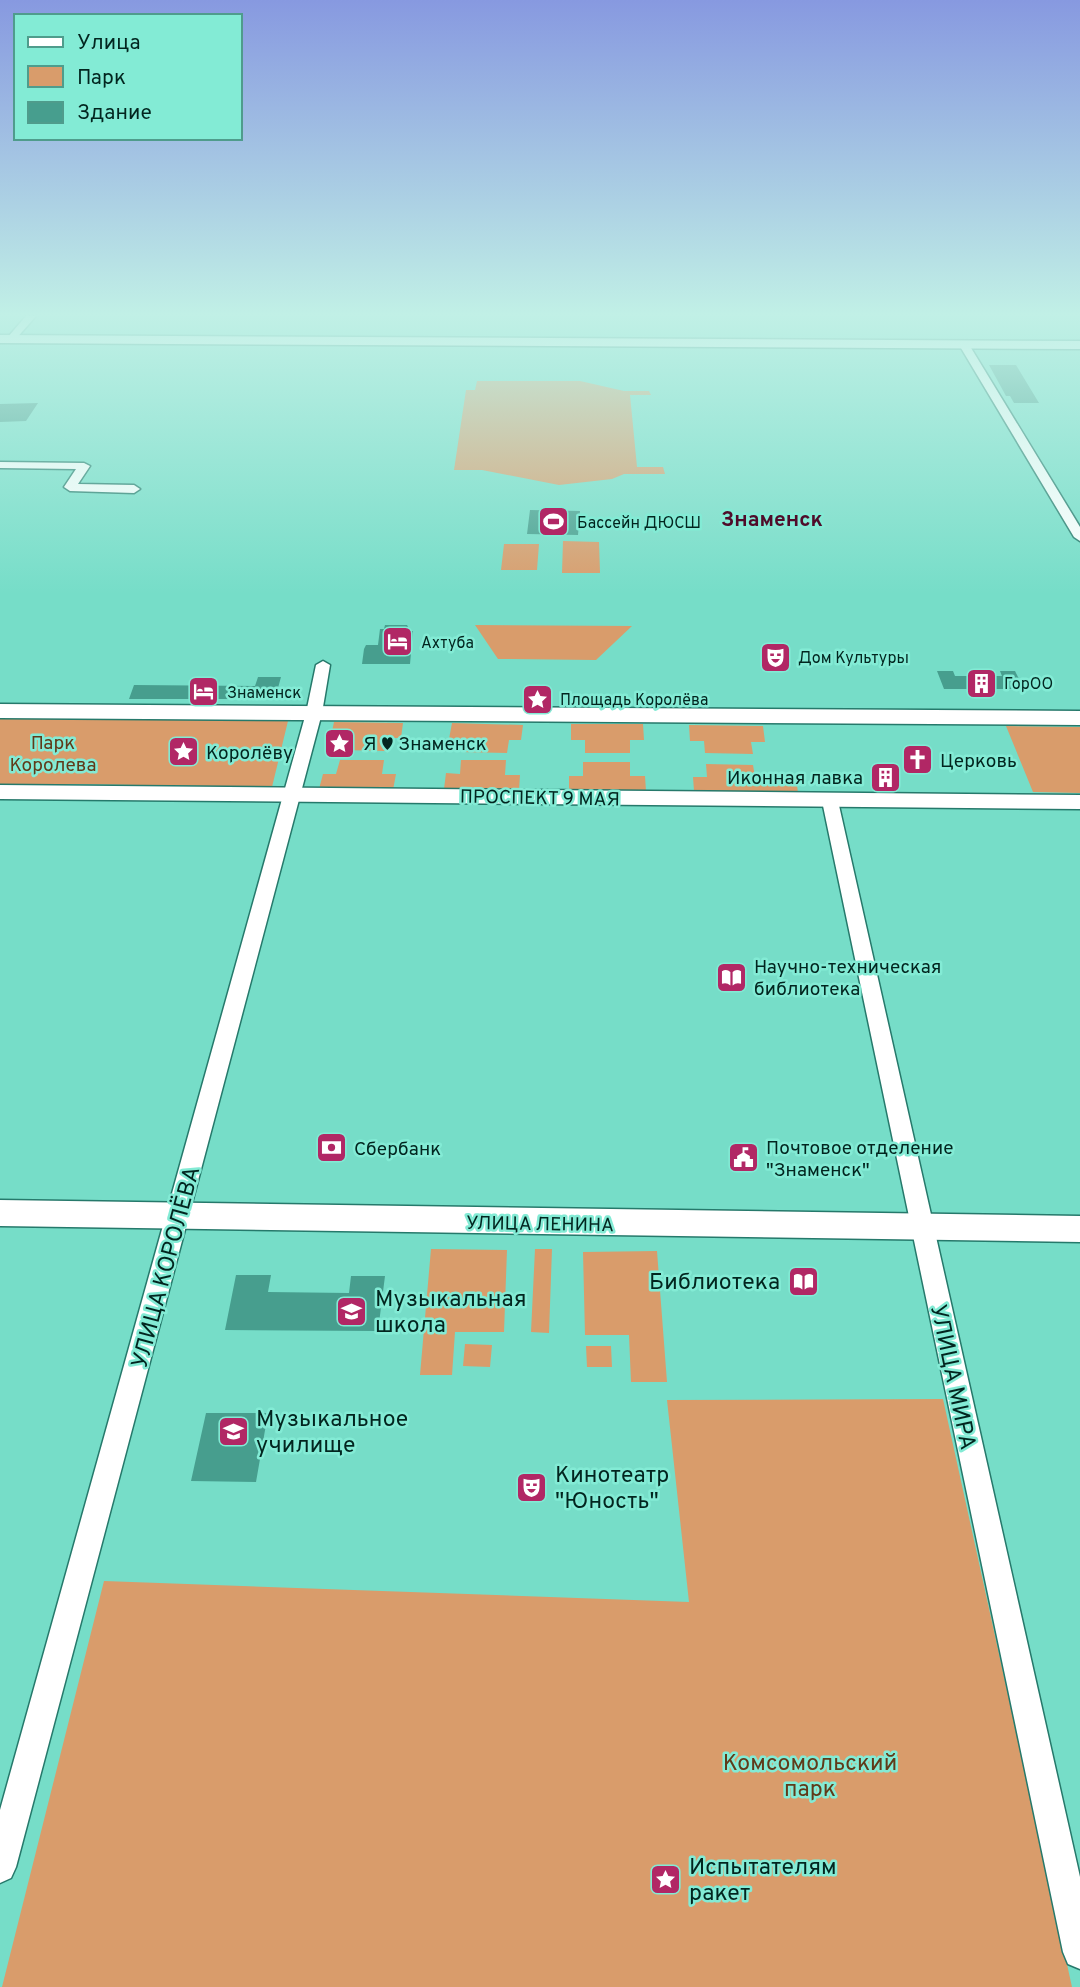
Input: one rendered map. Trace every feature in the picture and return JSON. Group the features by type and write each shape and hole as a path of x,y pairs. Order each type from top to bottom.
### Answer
{"street":[{"path":"1003,409 1080,537"},
{"path":"0,465 84,466 70,487 134,489"},
{"name":"УЛИЦА КОРОЛЁВА","path":"0,1867 180,1215 293,794 323,666"},
{"path":"0,710 1080,718"},
{"name":"ПРОСПЕКТ 9 МАЯ","path":"0,792 1080,802"},
{"name":"УЛИЦА МИРА","path":"830,801 1080,1952"},
{"name":"УЛИЦА ЛЕНИНА","path":"0,1213 1080,1229"}],"green space":[{"path":"463,409 631,409 637,467 663,467 665,474 624,474 612,479 559,485 482,470 454,470"},
{"path":"563,541 599,542 600,573 562,573"},
{"path":"504,544 539,544 537,570 501,570"},
{"path":"475,625 632,626 596,660 498,659"},
{"name":"Парк Королева","path":"0,716 288,721 272,787 70,784 57,787 0,787"},
{"path":"334,722 403,723 401,738 387,738 385,751 342,750 345,737 331,736"},
{"path":"452,723 523,725 521,740 509,740 507,753 461,752 463,740 449,739"},
{"path":"571,724 643,724 644,740 630,740 630,753 585,753 585,740 571,740"},
{"path":"689,725 763,726 765,742 751,742 753,754 705,753 704,741 690,741"},
{"path":"1006,726 1080,727 1080,793 1033,792"},
{"path":"340,760 384,760 382,774 396,774 393,790 319,789 323,774 336,774"},
{"path":"461,760 506,760 505,775 520,775 519,790 444,789 446,773 460,774"},
{"path":"583,762 630,762 630,776 645,776 646,791 569,790 569,776 583,776"},
{"path":"706,764 753,765 755,777 796,778 798,793 694,791 693,777 707,777"},
{"path":"431,1249 507,1250 504,1332 455,1332 452,1375 420,1375"},
{"path":"535,1249 552,1249 549,1333 531,1332"},
{"path":"657,1251 667,1382 631,1382 629,1335 585,1335 583,1252"},
{"path":"465,1344 492,1345 490,1367 463,1366"},
{"path":"586,1346 611,1346 612,1367 587,1367"},
{"name":"Комсомольский парк","path":"943,1399 1072,1987 2,1987 104,1581 689,1602 667,1400"}],"building":[{"path":"0,409 34,409 26,421 0,422"},
{"name":"Бассейн ДЮСШ","path":"530,510 580,511 578,535 527,534"},
{"name":"Ахтуба","path":"385,625 407,625 410,631 413,631 410,664 362,664 366,645 378,645 380,629 384,629"},
{"name":"ГорОО","path":"937,671 953,671 955,676 1002,676 1000,671 1015,671 1024,689 944,689"},
{"name":"Знаменск","path":"258,677 281,677 275,699 129,699 134,685 255,686"},
{"name":"Музыкальная школа","path":"236,1275 271,1275 268,1292 349,1293 351,1276 385,1276 378,1331 225,1330"},
{"name":"Музыкальное училище","path":"206,1413 268,1413 256,1482 191,1481"}],"place":[{"name":"Бассейн ДЮСШ","path":"554,522"},
{"name":"Ахтуба","path":"398,642"},
{"name":"Дом Культуры","path":"775,657"},
{"name":"ГорОО","path":"981,683"},
{"name":"Знаменск","path":"204,692"},
{"name":"Площадь Королёва","path":"537,699"},
{"name":"Я ♥ Знаменск","path":"340,743"},
{"name":"Королёву","path":"183,752"},
{"name":"Церковь","path":"917,760"},
{"name":"Иконная лавка","path":"886,777"},
{"name":"Научно-техническая библиотека","path":"731,977"},
{"name":"Сбербанк","path":"331,1148"},
{"name":"Почтовое отделение \"Знаменск\"","path":"743,1158"},
{"name":"Библиотека","path":"803,1281"},
{"name":"Музыкальная школа","path":"352,1311"},
{"name":"Музыкальное училище","path":"233,1431"},
{"name":"Кинотеатр \"Юность\"","path":"532,1487"},
{"name":"Испытателям ракет","path":"666,1879"}],"district":[{"name":"Знаменск","path":"772,519"}]}
